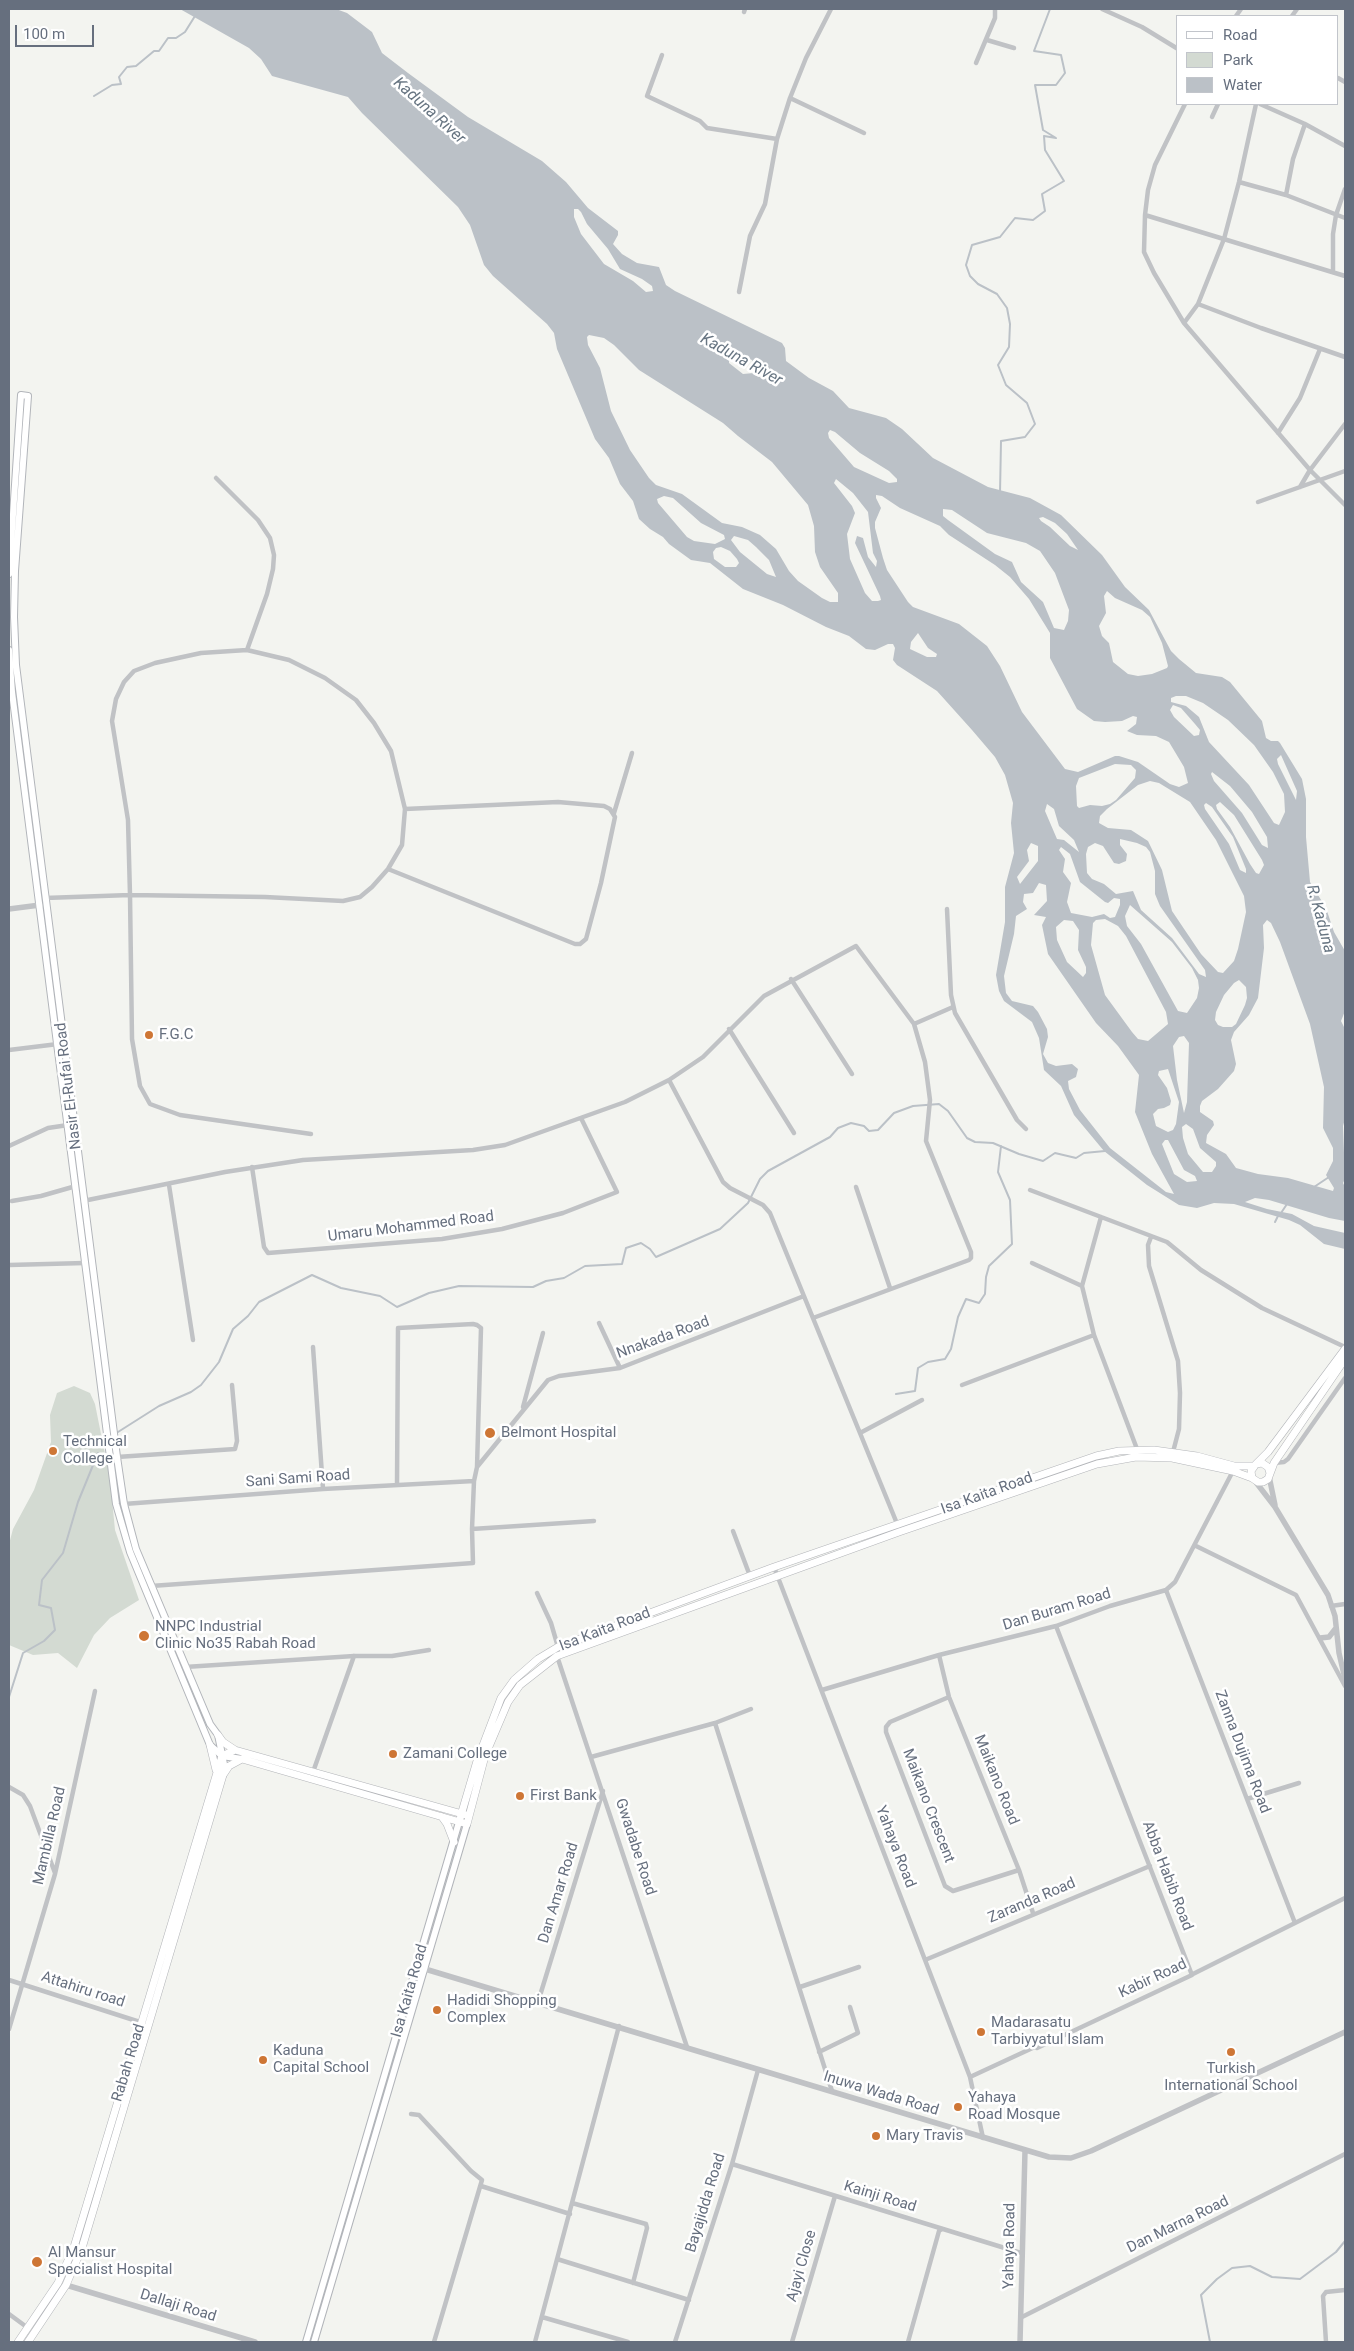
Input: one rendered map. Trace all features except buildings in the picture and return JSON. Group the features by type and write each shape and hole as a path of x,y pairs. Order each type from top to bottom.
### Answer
{"main road":[{"path":"9,574 18,489 21,395 28,396"},
{"name":"Nasir El-Rufai Road","path":"18,489 14,618 24,755 40,905 55,999 58,1044 83,1201 116,1504 122,1530 153,1612 210,1745 222,1756"},
{"name":"Nasir El-Rufai Road","path":"9,650 10,669 45,898 85,1263 105,1397 124,1504 136,1549 185,1668 210,1724 218,1735 222,1756"},
{"path":"1345,1348 1268,1452 1255,1465 1251,1472 1253,1479 1263,1482 1270,1474 1274,1462 1345,1360"},
{"name":"Isa Kaita Road","path":"314,2342 425,1968 464,1819 485,1756 508,1702 520,1685 557,1656 777,1577 1062,1471 1096,1456 1137,1449 1173,1452 1234,1466 1255,1465"},
{"name":"Isa Kaita Road","path":"306,2342 454,1842 464,1819 465,1803 476,1761 501,1698 514,1680 538,1659 558,1647 774,1567 1062,1471 1136,1457 1172,1458 1233,1471 1253,1479"},
{"path":"1255,1465 1265,1464 1270,1474"},
{"path":"218,1735 223,1742 235,1750 312,1775 464,1819"},
{"path":"210,1745 220,1774 229,1766 242,1759"},
{"path":"222,1756 235,1750"},
{"path":"222,1756 312,1775"},
{"name":"Rabah Road","path":"18,2342 58,2283 74,2246 142,2022 202,1834 220,1774 222,1756"},
{"path":"444,1814 465,1803"},
{"path":"444,1814 454,1842"},
{"name":"Rabah Road","path":"28,2342 66,2285 82,2248 150,2024 202,1834"}],"street":[{"path":"739,292 750,236 765,204 777,139 790,98 806,58 831,9"},
{"path":"976,63 995,18 995,9"},
{"path":"1102,9 1142,26 1176,48"},
{"path":"987,40 1014,48"},
{"path":"662,55 647,96 700,121 708,128 777,139"},
{"path":"790,98 864,133"},
{"path":"1185,105 1155,165 1148,190 1144,215 1144,252 1154,273 1184,323 1278,434 1345,505"},
{"path":"1212,117 1218,105"},
{"path":"1184,323 1198,304 1224,239 1256,105"},
{"path":"1262,105 1305,124 1345,146"},
{"path":"1286,195 1293,159 1305,124"},
{"path":"1239,182 1286,195 1345,218"},
{"path":"1333,272 1332,248 1336,214 1345,189"},
{"path":"1144,215 1345,276"},
{"path":"1198,304 1345,357"},
{"path":"1278,434 1300,398 1320,349"},
{"path":"1300,487 1310,470 1345,424"},
{"path":"1258,502 1345,471"},
{"path":"216,478 258,520 270,538 274,555 267,594 247,650"},
{"path":"45,898 130,894 344,901 360,896 372,887 388,869 402,845 405,809 392,751 374,722 356,700 325,678 289,660 247,650 201,653 155,663 134,671 124,682 116,699 112,721 128,820 130,894 132,1039 140,1086 150,1104 180,1115 311,1134"},
{"path":"388,869 574,944 580,944 586,939 601,883 614,813 632,753"},
{"path":"405,809 558,802 604,806 614,813"},
{"path":"9,909 40,905"},
{"path":"946,909 953,1007 1012,1112 1026,1129"},
{"path":"83,1201 252,1167 303,1160 472,1150 505,1145 625,1102 669,1080 703,1057 764,996 791,979 856,946 914,1024 924,1062 930,1100 926,1134 927,1147 971,1252 971,1258 813,1318"},
{"path":"791,979 852,1074"},
{"path":"914,1024 953,1007"},
{"path":"729,1029 794,1133"},
{"path":"9,1050 58,1044"},
{"path":"669,1080 723,1182 763,1205 770,1213 898,1526"},
{"name":"Umaru Mohammed Road","path":"252,1167 264,1247 268,1253 442,1238 502,1229 563,1213 617,1192 581,1118"},
{"path":"9,1146 48,1128 69,1121"},
{"path":"169,1185 193,1340"},
{"path":"12,1201 42,1196 76,1186"},
{"path":"856,1188 890,1288"},
{"path":"1030,1190 1151,1236 1177,1248 1201,1270 1262,1308 1345,1348"},
{"path":"1101,1217 1082,1286 1094,1335 1137,1449"},
{"path":"1151,1236 1148,1245 1149,1266 1178,1361 1180,1393 1179,1430 1173,1452"},
{"path":"9,1265 85,1263"},
{"path":"1032,1263 1082,1286"},
{"name":"Nnakada Road","path":"477,1467 548,1380 620,1368 804,1296"},
{"path":"599,1323 620,1368"},
{"path":"151,1586 470,1565 474,1560 472,1529 474,1480 477,1467 481,1328 473,1324 398,1328 397,1485"},
{"path":"522,1411 543,1333"},
{"path":"962,1385 1094,1335"},
{"path":"313,1347 323,1489"},
{"path":"1274,1462 1284,1462 1288,1459 1345,1378"},
{"path":"117,1457 234,1449 237,1441 232,1385"},
{"path":"860,1433 922,1400"},
{"path":"1166,1590 1175,1582 1196,1546 1233,1471"},
{"path":"1270,1474 1275,1507"},
{"path":"1253,1479 1275,1507 1328,1595 1332,1606 1345,1679"},
{"name":"Sani Sami Road","path":"124,1504 474,1480"},
{"path":"472,1529 594,1521"},
{"path":"733,1531 750,1576"},
{"path":"1196,1546 1296,1595 1345,1686"},
{"name":"Yahaya Road","path":"774,1567 970,2077 983,2138"},
{"name":"Dan Buram Road","path":"822,1690 939,1655 1056,1626 1110,1606 1166,1590"},
{"name":"Zanna Dujima Road","path":"1166,1590 1295,1923"},
{"path":"537,1593 551,1623 558,1647"},
{"path":"1332,1606 1345,1604"},
{"name":"Abba Habib Road","path":"1056,1626 1192,1975"},
{"path":"1320,1638 1329,1637 1336,1628"},
{"path":"185,1668 354,1656 392,1656 429,1650"},
{"name":"Maikano Road","path":"939,1655 949,1697 1019,1870 1033,1913"},
{"path":"312,1775 354,1656"},
{"name":"Gwadabe Road","path":"557,1656 688,2047"},
{"name":"Mambilla Road","path":"9,2030 55,1874 95,1691"},
{"name":"Maikano Crescent","path":"949,1697 890,1722 886,1727 886,1732 945,1886 953,1891 1019,1870"},
{"path":"591,1757 715,1723 751,1709"},
{"path":"715,1723 832,2091"},
{"path":"1247,1799 1299,1783"},
{"path":"9,1787 23,1795 30,1806 55,1874"},
{"name":"Dan Amar Road","path":"538,2002 603,1791"},
{"name":"Zaranda Road","path":"925,1960 1033,1913 1150,1866"},
{"name":"Kabir Road","path":"970,2077 1192,1975 1345,1898"},
{"name":"Inuwa Wada Road","path":"425,1968 983,2138 1050,2157 1064,2158 1091,2151 1345,2032"},
{"path":"800,1987 859,1968"},
{"path":"1037,2048 1192,1975"},
{"name":"Attahiru road","path":"9,1980 150,2024"},
{"path":"819,2052 858,2032 850,2007"},
{"path":"535,2342 619,2026"},
{"name":"Bayajidda Road","path":"675,2342 732,2164 758,2070"},
{"path":"411,2114 419,2115 471,2171 482,2180 434,2342"},
{"name":"Yahaya Road","path":"1020,2342 1025,2150"},
{"name":"Dan Marna Road","path":"1022,2318 1345,2154"},
{"name":"Kainji Road","path":"732,2164 942,2229 947,2228 1021,2253"},
{"path":"481,2186 570,2214"},
{"name":"Ajayi Close","path":"792,2342 835,2196"},
{"path":"572,2203 646,2224 647,2228 633,2283"},
{"path":"908,2342 939,2231 942,2229"},
{"path":"557,2259 689,2300"},
{"name":"Dallaji Road","path":"66,2285 255,2342"},
{"path":"1326,2342 1323,2296 1326,2292 1345,2290"},
{"path":"9,2314 28,2328"},
{"path":"542,2317 613,2340 628,2342"}],"green space":[{"path":"74,1386 90,1393 95,1404 110,1479 115,1530 139,1600 110,1618 94,1635 77,1668 58,1653 33,1655 9,1645 9,1544 13,1529 34,1490 51,1442 50,1415 57,1393"}],"water":[{"path":"180,9 336,9 347,13 372,32 382,53 408,73 468,117 542,161 566,182 588,208 618,231 613,244 622,254 637,263 659,267 666,285 782,343 785,348 786,361 809,378 833,391 849,408 886,418 902,429 933,458 988,487 1030,498 1061,515 1102,555 1125,587 1149,610 1171,651 1179,659 1196,673 1222,677 1230,682 1262,721 1266,738 1280,743 1302,779 1306,799 1306,837 1310,882 1326,908 1334,932 1345,951 1345,1011 1341,1021 1345,1029 1345,1119 1343,1126 1345,1179 1343,1183 1345,1187 1345,1221 1269,1200 1255,1198 1245,1202 1292,1214 1314,1226 1345,1233 1345,1249 1324,1244 1300,1225 1289,1220 1234,1204 1214,1203 1197,1208 1179,1205 1147,1185 1104,1151 1074,1115 1061,1086 1044,1070 1039,1038 1032,1022 1004,1001 999,991 996,975 1005,922 1005,887 1014,853 1011,823 1013,803 1005,775 995,757 937,691 897,665 893,660 895,648 893,644 888,644 875,650 866,649 849,636 826,627 783,605 743,589 710,563 691,560 639,519 633,501 620,484 609,458 595,439 557,349 554,333 547,324 493,276 484,265 470,225 458,207 348,97 272,76 261,59 249,48","holes":["574,209 578,209 581,212 587,224 608,249 620,269 642,279 652,286 653,291 646,292 633,281 604,264 581,234 574,217","589,335 604,338 614,345 639,370 723,423 772,462 808,505 814,526 815,552 820,567 838,593 838,602 830,602 822,598 798,581 789,571 776,549 760,535 742,527 722,523 682,494 656,485 630,450 611,411 600,368 588,345 587,337","739,358 752,360 755,369 754,373 743,374 729,361","830,430 860,453 889,471 897,479 897,482 889,483 854,467 829,438 828,433","836,479 853,493 868,512 873,553 877,561 876,567 868,557 863,538 857,536 855,543 881,600 872,601 865,593 850,559 847,534 855,513 852,506 834,483","876,495 882,496 900,508 940,526 949,535 1010,577 1029,599 1050,633 1050,658 1077,709 1094,721 1122,721 1133,716 1137,717 1136,724 1127,731 1137,735 1156,736 1169,742 1184,767 1188,783 1179,787 1170,784 1138,762 1119,756 1078,772 1065,769 1022,712 1000,666 987,646 959,624 913,607 908,602 887,570 875,522 881,508","664,496 673,498 701,523 724,535 725,539 715,544 694,541 687,537 658,503 657,499","943,509 952,510 987,533 1026,543 1040,551 1055,573 1069,610 1068,621 1064,630 1054,628 1043,602 1021,582 1012,562 995,554 948,520 943,516","1043,517 1055,523 1067,534 1078,550 1070,546 1041,521 1039,518","734,536 748,540 756,547 769,560 776,577 767,574 740,552 731,540","721,547 730,551 739,563 736,567 725,567 714,559 713,552 716,548","1107,591 1115,598 1142,610 1150,617 1162,643 1168,666 1152,674 1138,676 1128,674 1113,662 1109,643 1102,636 1099,626 1106,613 1104,596","918,633 928,648 937,654 936,657 927,657 910,649 911,642","1186,696 1203,703 1228,720 1254,745 1273,772 1284,794 1285,812 1279,825 1274,823 1249,785 1209,742 1199,717 1186,706 1171,702 1171,698","1173,705 1181,708 1195,724 1200,730 1199,735 1194,736 1174,717 1170,710","1281,755 1297,791 1296,800 1278,764 1277,759","1115,764 1131,765 1136,770 1135,778 1116,800 1102,806 1090,805 1079,808 1077,806 1076,786 1079,778","1212,772 1230,786 1252,812 1267,837 1268,848 1262,845 1242,813 1214,781","1150,781 1159,783 1190,802 1216,840 1244,896 1246,912 1238,949 1234,961 1223,973 1218,972 1201,954 1172,911 1162,870 1148,841 1131,830 1108,828 1099,823 1100,816 1138,785","1220,802 1234,815 1262,860 1264,865 1259,874 1256,873 1230,827 1217,809 1216,805","1206,803 1212,807 1233,837 1246,873 1240,870 1229,844 1205,809 1204,805","1047,804 1054,809 1059,826 1074,840 1079,852 1064,840 1057,839 1045,811","1120,839 1137,843 1146,847 1150,852 1155,871 1155,894 1160,906 1205,970 1206,977 1199,974 1172,938 1141,910 1133,891 1116,894 1104,884 1092,879 1087,873 1086,854 1088,847 1095,843 1103,846 1114,863 1119,864 1126,861 1127,854 1120,845","1031,843 1038,846 1038,861 1020,884 1017,877 1029,861 1027,850","1061,847 1070,854 1080,882 1105,902 1108,903 1114,898 1120,899 1120,905 1115,917 1110,918 1104,914 1092,917 1071,913 1067,902 1071,883 1063,872 1065,859 1059,850","1039,883 1046,885 1047,901 1034,915 1046,917 1042,925 1048,954 1096,1023 1118,1046 1139,1075 1135,1112 1152,1154 1174,1194 1166,1192 1110,1148 1080,1110 1069,1089 1068,1081 1076,1077 1078,1069 1072,1064 1056,1066 1048,1063 1043,1054 1048,1037 1047,1029 1038,1012 1033,1006 1012,1001 1006,993 1004,976 1014,934 1016,916 1027,909 1023,902 1024,894 1033,893","1130,905 1172,942 1192,968 1198,980 1197,998 1187,1013 1178,1011 1141,944 1127,926 1125,916","1105,919 1118,926 1126,936 1166,1012 1168,1024 1148,1041 1138,1039 1105,995 1091,945 1093,923 1096,920","1064,920 1073,921 1079,930 1078,950 1086,967 1086,973 1083,977 1067,962 1057,940 1056,927","1267,920 1271,923 1280,942 1310,1024 1324,1087 1323,1128 1333,1148 1333,1161 1326,1175 1334,1188 1333,1191 1288,1178 1258,1174 1236,1168 1226,1154 1206,1143 1207,1135 1214,1125 1213,1121 1200,1112 1200,1106 1202,1101 1218,1089 1234,1071 1236,1064 1231,1040 1234,1032 1249,1015 1258,998 1264,948 1263,925","1239,980 1246,987 1247,998 1236,1024 1232,1027 1223,1027 1218,1025 1215,1020 1216,1012 1224,995","1184,1036 1189,1043 1187,1102 1184,1113 1177,1080 1173,1046 1179,1037","1168,1069 1179,1102 1176,1124 1173,1130 1168,1132 1156,1126 1153,1114 1158,1109 1170,1105 1171,1101 1167,1088 1158,1075 1159,1071","1186,1124 1193,1129 1200,1148 1216,1162 1212,1172 1203,1172 1188,1154 1182,1127","1165,1140 1168,1140 1184,1170 1195,1176 1197,1181 1187,1182 1174,1174 1162,1144"]}],"waterway":[{"path":"1000,493 1001,441 1025,437 1035,424 1027,403 1006,385 998,365 1009,347 1010,324 1007,308 997,294 978,284 970,276 966,265 972,245 1000,237 1015,218 1033,220 1045,211 1042,194 1064,181 1045,150 1044,136 1056,138 1043,130 1035,85 1056,85 1065,73 1061,55 1034,51 1050,9"},
{"path":"99,93 94,96 112,85 121,84 119,77 127,67 136,66 154,51 159,51 168,38 176,38 185,32 195,16"},
{"path":"118,1432 159,1406 191,1392 201,1385 219,1362 233,1329 248,1316 259,1302 312,1275 341,1288 380,1296 397,1307 429,1293 459,1286 533,1287 546,1281 564,1278 585,1266 622,1264 626,1248 641,1243 650,1249 656,1257 720,1229 748,1203 760,1179 768,1171 830,1137 838,1128 851,1123 864,1126 869,1131 878,1130 894,1113 913,1106 939,1104 948,1111 967,1138 975,1142 993,1143 1019,1154 1043,1161 1055,1153 1076,1158 1084,1153 1105,1151"},
{"path":"896,1394 915,1391 918,1368 928,1362 945,1359 951,1349 958,1317 966,1299 979,1303 985,1294 989,1266 1012,1244 1010,1200 998,1172 1001,1146"},
{"path":"1314,1187 1329,1177"},
{"path":"1281,1213 1287,1204"},
{"path":"1275,1222 1278,1216"},
{"path":"9,1697 23,1653 44,1641 55,1630 51,1608 39,1605 42,1580 63,1553 78,1502 98,1453"},
{"path":"1210,2342 1201,2295 1217,2279 1232,2268 1250,2266 1272,2277 1300,2279 1336,2252 1345,2241"}],"place":[{"name":"F.G.C","path":"149,1035"},
{"name":"Belmont Hospital","path":"490,1433"},
{"name":"Technical College","path":"53,1451"},
{"name":"NNPC Industrial Clinic No35 Rabah Road","path":"144,1636"},
{"name":"Zamani College","path":"393,1754"},
{"name":"First Bank","path":"520,1796"},
{"name":"Hadidi Shopping Complex","path":"437,2010"},
{"name":"Madarasatu Tarbiyyatul Islam","path":"981,2032"},
{"name":"Turkish International School","path":"1231,2052"},
{"name":"Kaduna Capital School","path":"263,2060"},
{"name":"Yahaya Road Mosque","path":"958,2107"},
{"name":"Mary Travis","path":"876,2136"},
{"name":"Al Mansur Specialist Hospital","path":"37,2262"}],"water label":[{"name":"Kaduna River","path":"429,111"},
{"name":"Kaduna River","path":"741,360"},
{"name":"R. Kaduna","path":"1320,919"}]}
